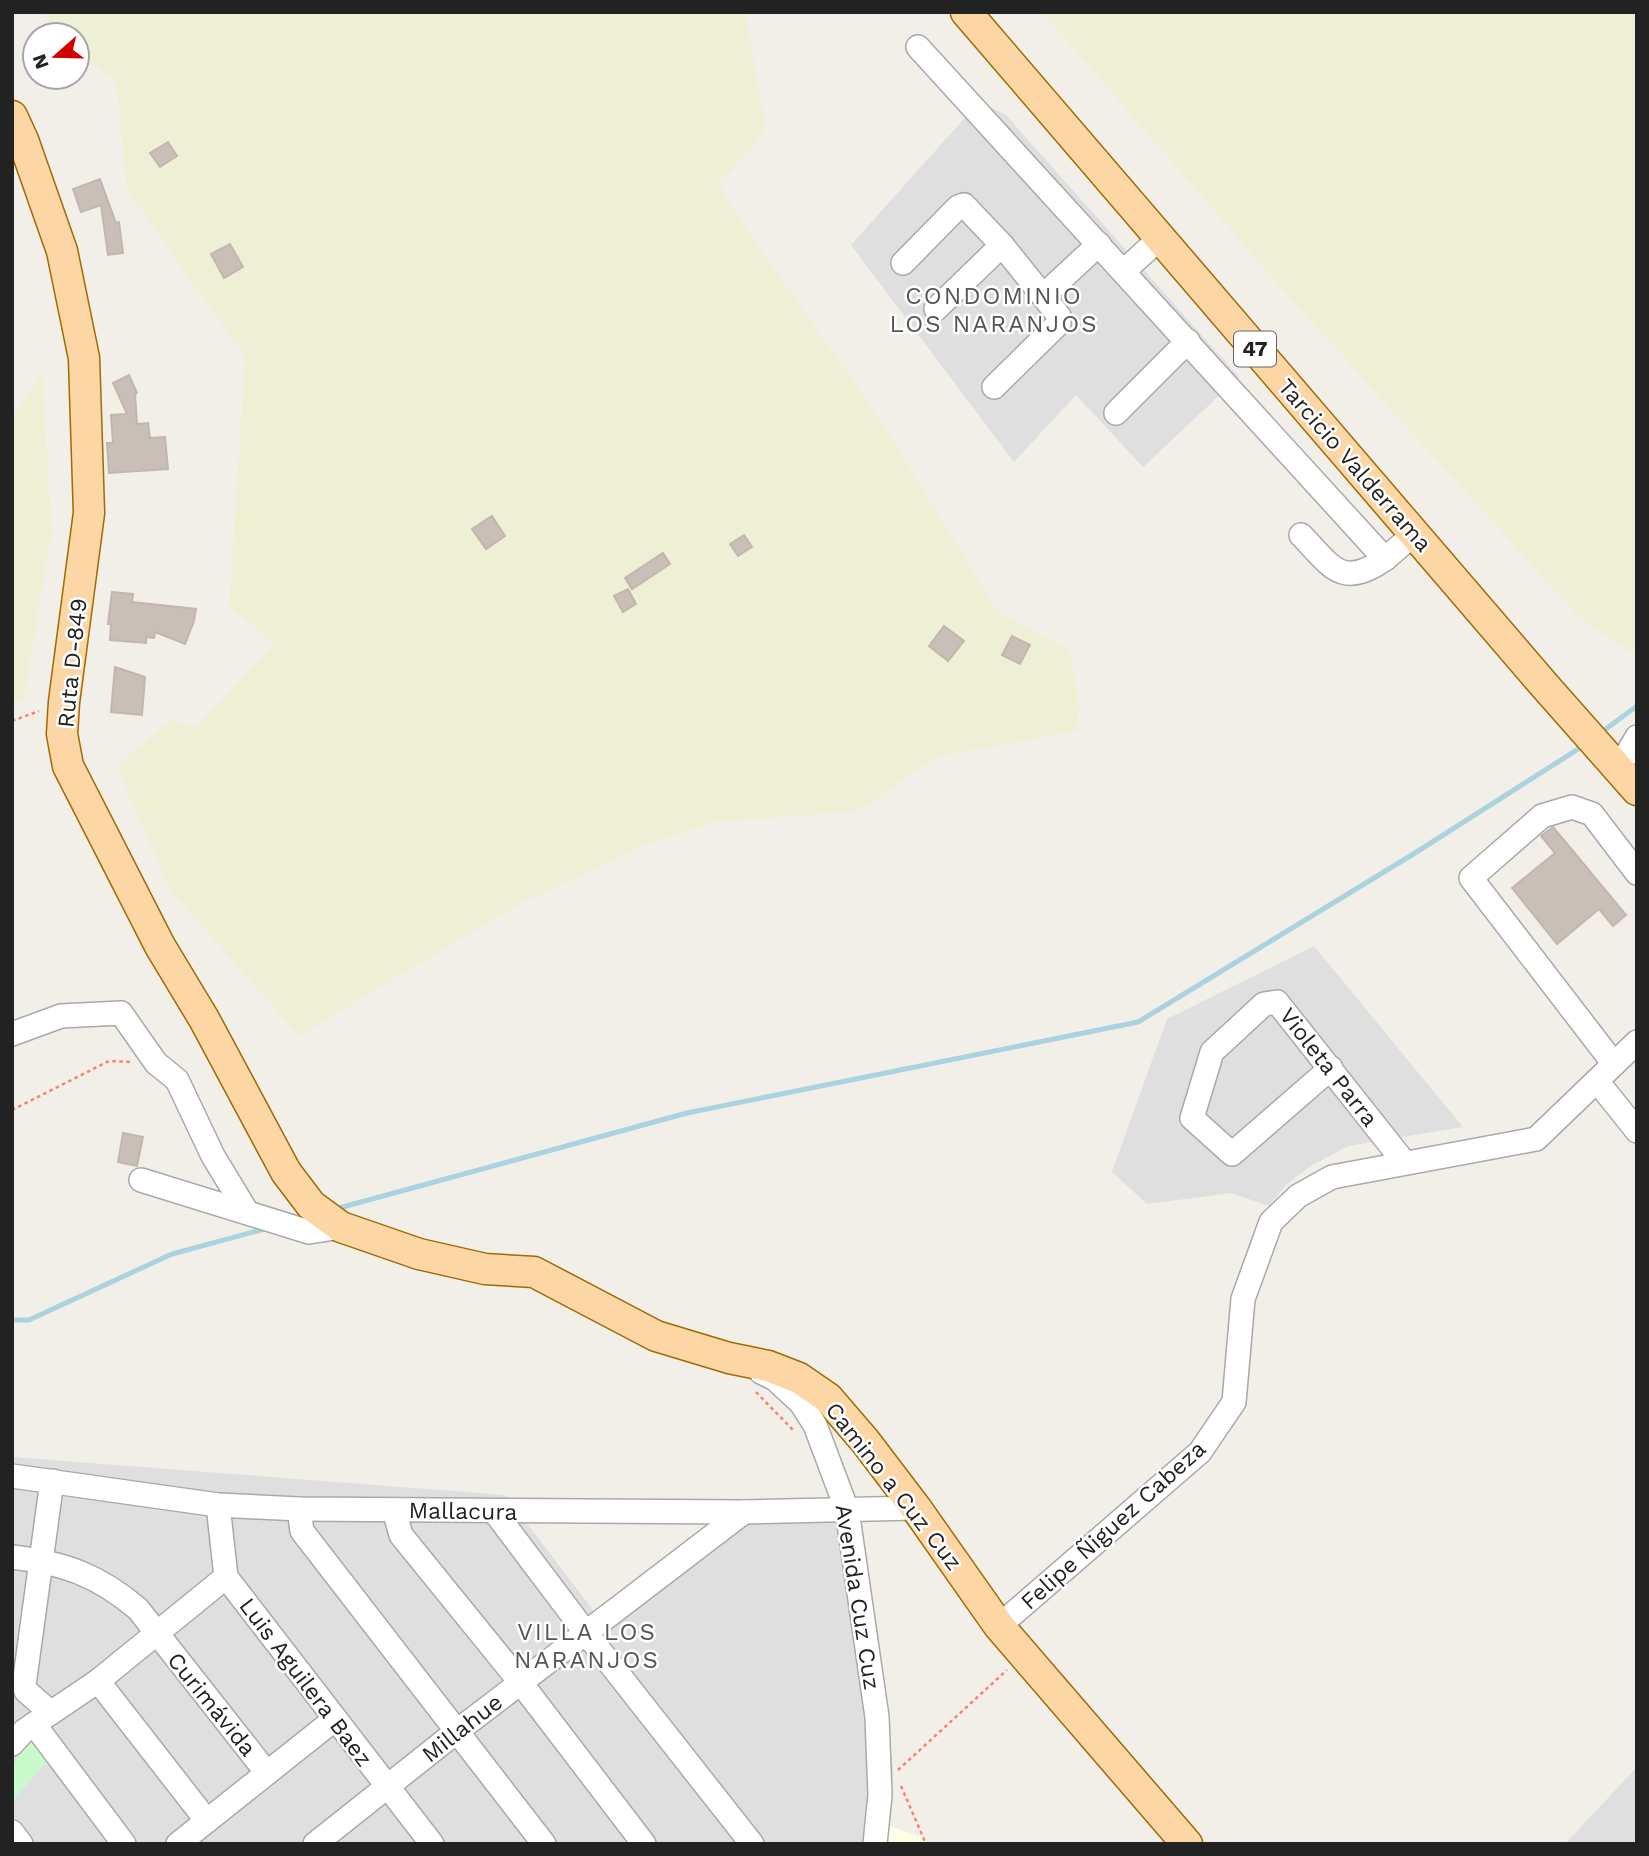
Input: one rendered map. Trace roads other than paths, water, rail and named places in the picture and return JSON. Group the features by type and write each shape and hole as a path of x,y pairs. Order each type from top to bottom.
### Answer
{"main road":[{"name":"Tarcicio Valderrama","path":"966,12 1620,771"},
{"name":"Ruta D-849","path":"12,116 62,251 84,358 89,513 64,702 62,734 68,766 160,946 204,1019 286,1172 311,1205 341,1227"},
{"name":"Camino a Cuz Cuz","path":"341,1227 419,1254 485,1269 534,1272 656,1336 729,1358 768,1366 799,1378 828,1398 916,1508 999,1626 1187,1844"}],"street":[{"path":"918,47 1385,559"},
{"path":"903,264 958,207 964,205 1002,245 1059,316 1059,323 995,387"},
{"path":"1125,271 1160,238"},
{"path":"1043,296 1099,244"},
{"path":"936,309 1002,245"},
{"path":"1116,413 1188,341"},
{"path":"1301,535 1333,569 1351,575 1370,570 1414,534"},
{"path":"1620,771 1637,737"},
{"path":"1614,1065 1471,878 1542,816 1572,807 1592,814 1637,873"},
{"name":"Violeta Parra","path":"1331,1068 1231,1154 1192,1118 1212,1052 1264,1004 1277,1002 1331,1068 1404,1162"},
{"path":"12,1034 61,1016 121,1013 156,1063 177,1080 213,1156 247,1212"},
{"name":"Felipe Ñiguez Cabeza","path":"999,1626 1200,1452 1234,1402 1243,1299 1271,1222 1298,1196 1332,1177 1536,1139 1637,1042"},
{"path":"1597,1081 1637,1130"},
{"path":"141,1181 309,1232 341,1227"},
{"name":"Avenida Cuz Cuz","path":"729,1358 775,1379 801,1403 815,1425 847,1510 890,1790 875,1844"},
{"name":"Mallacura","path":"12,1476 218,1505 299,1509 744,1512 916,1508"},
{"path":"52,1482 40,1560 21,1640 27,1726 124,1844"},
{"name":"Luis Aguilera Baez","path":"218,1505 226,1577 432,1844"},
{"path":"299,1509 302,1531 544,1844"},
{"path":"394,1510 401,1535 521,1683 644,1844"},
{"path":"494,1511 741,1840"},
{"name":"Millahue","path":"315,1844 456,1732 744,1512"},
{"name":"Curimávida","path":"12,1557 40,1560 87,1574 119,1593 138,1609 267,1773"},
{"path":"27,1726 98,1681 226,1577"},
{"path":"98,1681 207,1821"},
{"path":"178,1844 335,1719"},
{"path":"12,1832 21,1844"}],"waterway":[{"path":"1599,734 1637,706"},
{"path":"339,1208 687,1113 1138,1022 1415,853 1586,744"},
{"path":"12,1320 29,1320 172,1254 268,1228"}],"district":[{"name":"CONDOMINIO LOS NARANJOS","path":"994,310"},
{"name":"VILLA LOS NARANJOS","path":"587,1646"}]}
